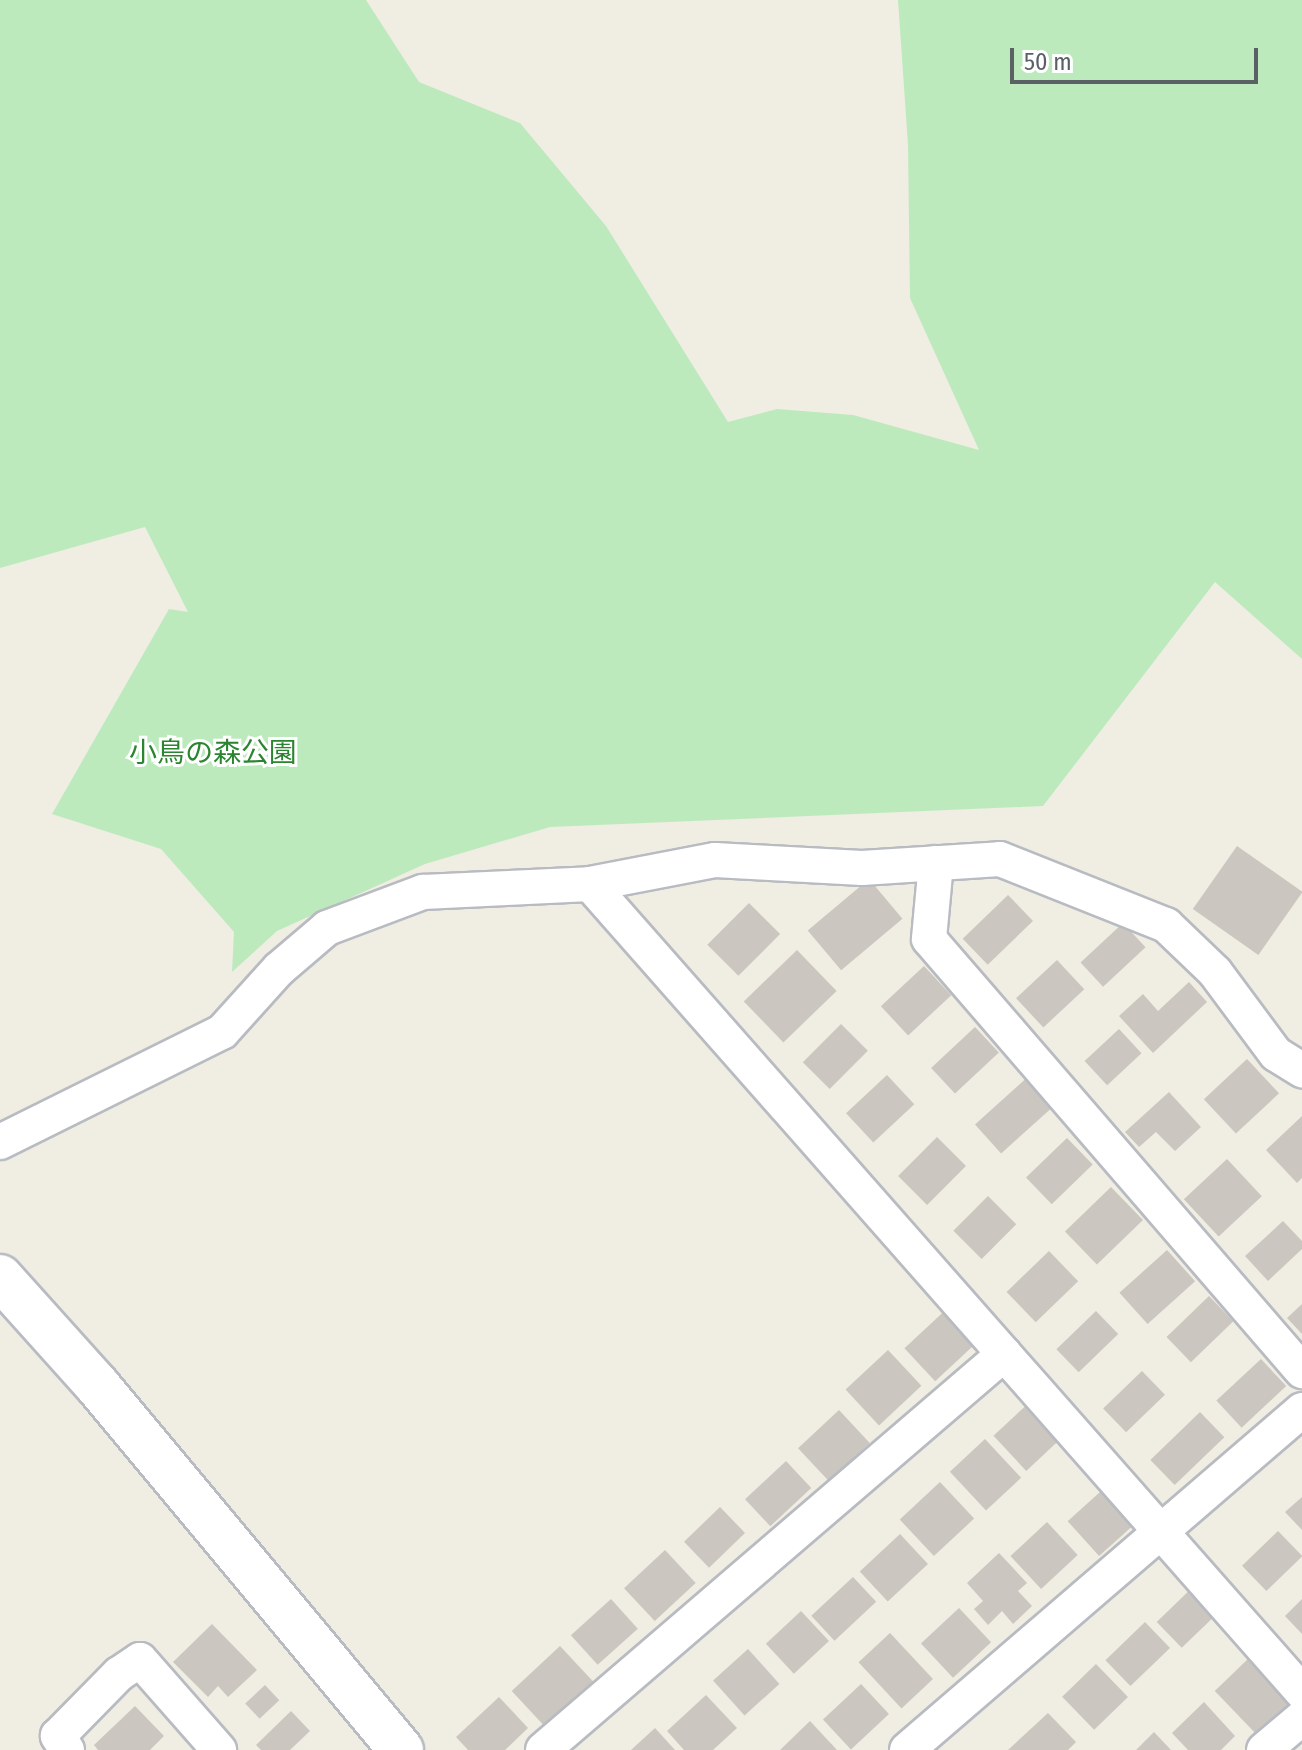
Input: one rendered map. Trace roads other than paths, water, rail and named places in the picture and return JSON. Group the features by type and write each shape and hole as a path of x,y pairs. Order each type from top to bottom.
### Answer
{"street":[{"path":"0,1142 222,1032 279,969 327,928 423,892 590,884 715,860 862,868 1000,859 1166,925 1215,972 1276,1054 1302,1070"},
{"path":"936,863 929,939 1302,1371"},
{"path":"590,884 1302,1692"},
{"path":"0,1277 107,1397 401,1750"},
{"path":"563,1743 1004,1354"},
{"path":"907,1750 1302,1410"},
{"path":"67,1750 58,1736 119,1674 140,1660 219,1750"},
{"path":"1264,1750 1302,1718"}],"park label":[{"name":"小鳥の森公園","path":"213,753"}]}
